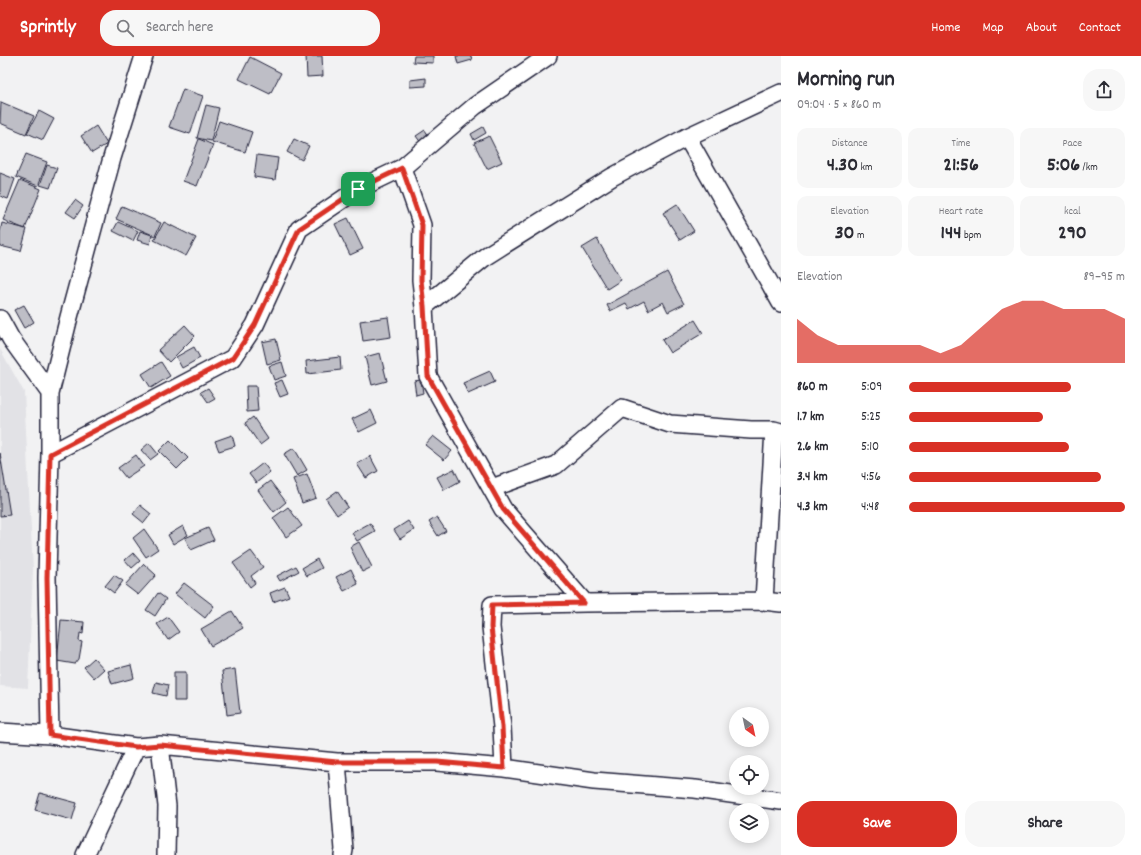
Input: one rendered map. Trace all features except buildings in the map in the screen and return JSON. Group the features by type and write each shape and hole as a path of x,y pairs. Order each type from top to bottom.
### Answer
{"street":[{"path":"50,735 47,578 50,393 108,173 144,56"},
{"path":"50,454 233,358 255,325 299,229 358,189 402,168 475,106 548,56"},
{"path":"424,306 486,256 612,177 688,137 781,93"},
{"path":"688,137 781,303"},
{"path":"402,168 422,225 421,280 428,376 503,509 584,603"},
{"path":"0,319 11,338 50,393"},
{"path":"492,488 556,465 622,408 670,424 778,431 764,601"},
{"path":"504,768 502,727 491,627 492,605 764,601 781,603"},
{"path":"0,732 50,735 136,747 160,745 337,762 437,762 504,768 594,781 695,789 781,800"},
{"path":"160,745 167,806 166,855"},
{"path":"85,855 136,747"},
{"path":"337,762 344,850 343,855"}],"shaded area":[{"path":"0,349 24,392 33,570 28,688 0,686"}],"route":[{"path":"402,168 422,225 421,280 428,376 503,509 584,603 492,605 491,627 502,727 504,768 437,762 337,762 160,745 136,747 50,735 47,578 50,454 233,358 255,325 299,229 358,189 402,168"}]}
